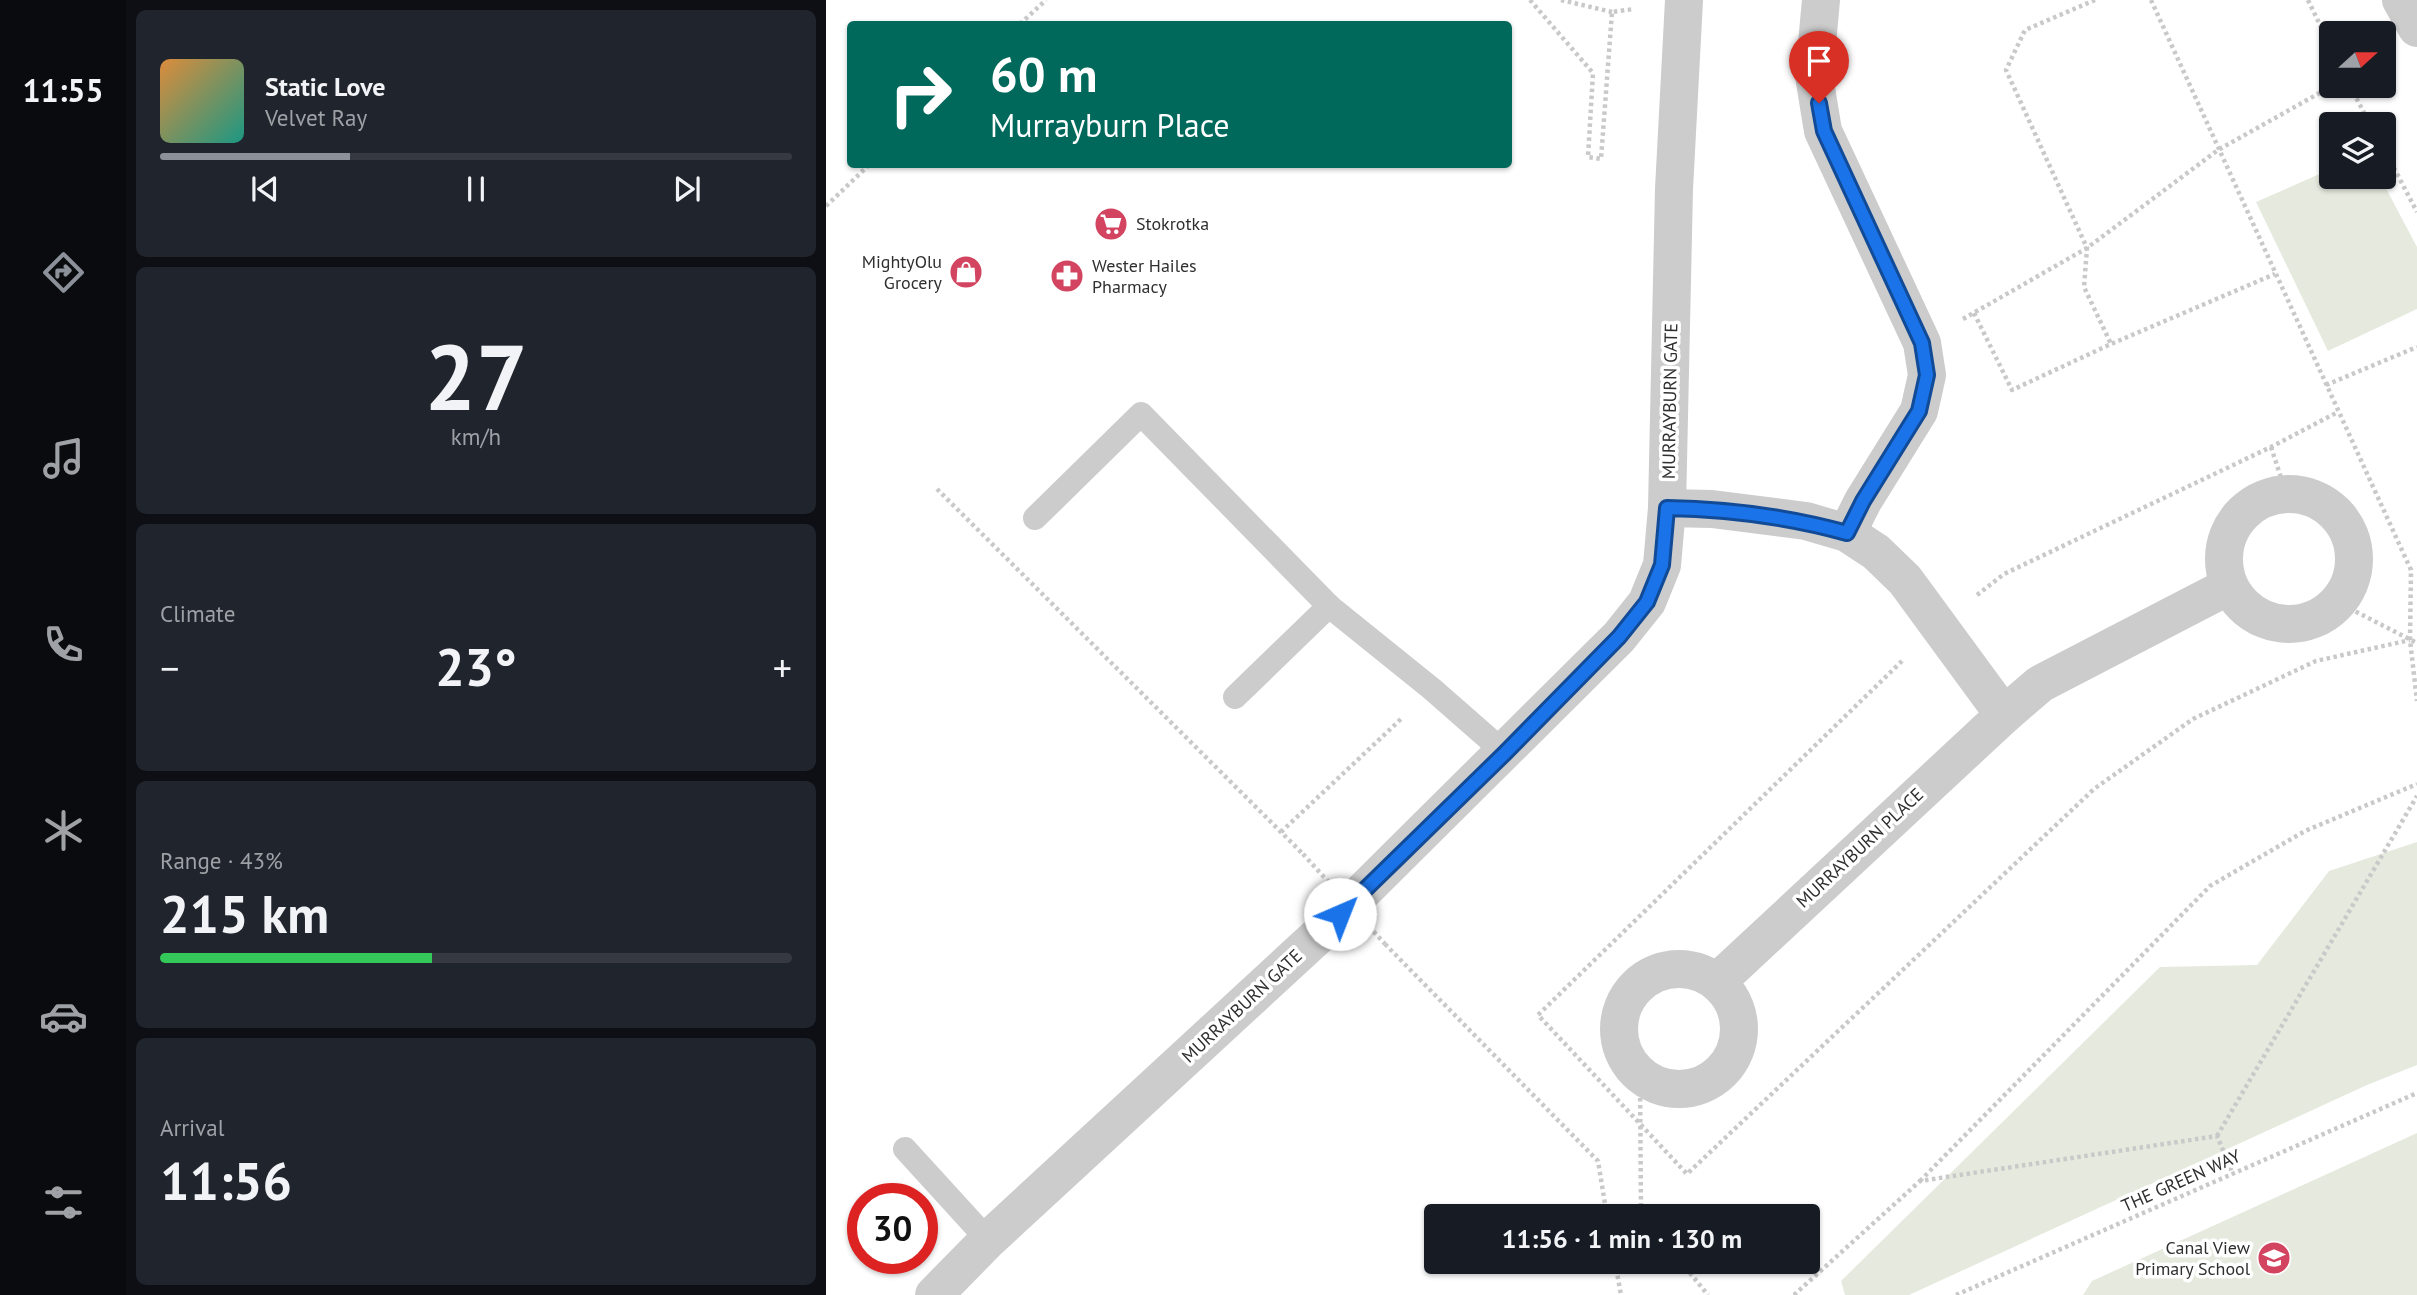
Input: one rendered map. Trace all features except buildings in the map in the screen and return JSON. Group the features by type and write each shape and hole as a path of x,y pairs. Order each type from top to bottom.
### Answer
{"street":[{"path":"1821,0 1814,76 1824,131 1922,343 1927,375 1919,411 1863,501 1847,533"},
{"path":"2401,0 2417,28"},
{"name":"MURRAYBURN GATE","path":"934,1295 988,1240 1322,932 1505,753 1619,637 1647,602 1662,565 1667,508 1674,189 1684,2"},
{"path":"2286,493 2311,497 2333,510 2348,531 2354,556 2351,581 2337,602 2316,618 2292,624 2267,620 2245,607 2229,586 2224,561 2228,536 2241,514 2262,499 2286,493"},
{"path":"1667,508 1712,509 1806,522 1847,533 1876,552 1905,580 2004,715"},
{"name":"MURRAYBURN PLACE","path":"1717,982 2040,684 2229,586"},
{"path":"1672,969 1695,971 1717,982 1732,1000 1740,1023 1738,1046 1726,1068 1707,1083 1686,1090 1661,1088 1640,1077 1625,1059 1618,1036 1620,1012 1631,991 1649,976 1672,969"}],"lane":[{"path":"1035,518 1141,414 1329,606 1432,689 1505,753"},
{"path":"1235,697 1329,606"},
{"path":"905,1149 988,1240"}],"path":[{"path":"1023,21 1046,0"},
{"path":"1530,0 1593,73 1588,156 1601,159 1612,12"},
{"path":"1561,0 1612,12 1684,2"},
{"path":"2095,0 2025,30 2006,70 2087,247 2084,287 2111,344"},
{"path":"2151,0 2411,569 2410,640 2417,701"},
{"path":"2308,0 2319,23"},
{"path":"1922,343 2087,247 2218,150 2319,93"},
{"path":"826,206 866,168"},
{"path":"2396,172 2417,212"},
{"path":"1975,313 2012,390 2111,344 2275,274"},
{"path":"2326,385 2417,347"},
{"path":"2271,447 2286,493"},
{"path":"937,489 1304,855 1385,944 1598,1161 1605,1204"},
{"path":"2337,602 2417,643"},
{"path":"1280,832 1432,689"},
{"path":"1794,1295 1920,1181 2210,887 2305,831 2417,784"},
{"path":"2217,1136 2417,796"},
{"path":"1640,1077 1641,1204"},
{"name":"THE GREEN WAY","path":"1956,1295 2417,1093"},
{"path":"1920,1181 2217,1136"},
{"path":"2217,1136 2233,1174"},
{"path":"1617,1274 1621,1295"},
{"path":"1691,1274 1708,1295"}],"shaded area":[{"path":"2319,174 2319,189 2386,189 2417,247 2417,309 2328,351 2256,202"},
{"path":"2417,842 2417,1065 2367,1085 1909,1295 1845,1295 1841,1281 2160,967 2257,965 2329,871"},
{"path":"2417,1133 2417,1295 2083,1295 2092,1281"}],"place":[{"name":"Stokrotka","path":"1111,224"},
{"name":"MightyOlu Grocery","path":"966,272"},
{"name":"Wester Hailes Pharmacy","path":"1067,276"},
{"name":"Canal View Primary School","path":"2274,1258"}],"route":[{"path":"1340,914 1619,637 1647,602 1662,565 1667,508 1712,509 1806,522 1847,533 1863,501 1901,443 1919,411 1927,375 1922,343 1824,131 1819,103"}]}
